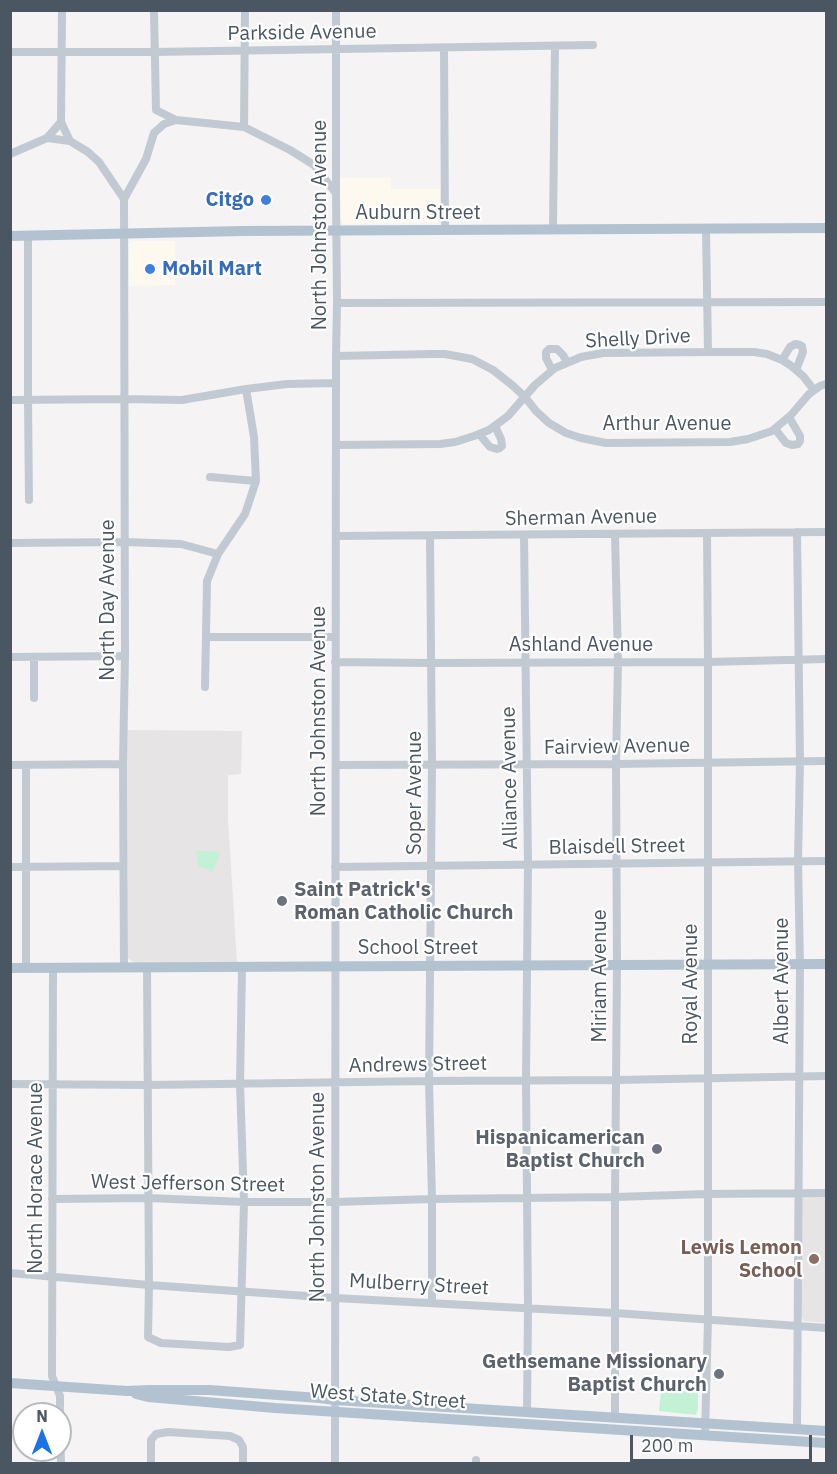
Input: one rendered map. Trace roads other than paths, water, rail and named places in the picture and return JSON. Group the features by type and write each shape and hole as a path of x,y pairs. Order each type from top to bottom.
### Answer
{"main road":[{"name":"Auburn Street","path":"10,236 125,233 826,228"},
{"name":"School Street","path":"10,968 826,964"},
{"name":"West State Street","path":"10,1383 127,1391 148,1397 527,1412 826,1431"},
{"name":"West State Street","path":"335,1406 826,1443"}],"street":[{"path":"62,10 61,122 70,141"},
{"path":"47,138 70,141 88,152 99,162 124,200 146,159 154,134 156,110 154,10"},
{"path":"244,127 245,10"},
{"name":"North Johnston Avenue","path":"335,1464 336,10"},
{"name":"Parkside Avenue","path":"10,52 593,45"},
{"path":"553,230 555,47"},
{"path":"444,48 445,231"},
{"path":"156,110 176,120 244,127 314,165 336,192"},
{"path":"154,134 164,124 176,120"},
{"path":"10,154 47,138 61,122"},
{"name":"North Day Avenue","path":"124,200 124,968"},
{"path":"706,230 708,352"},
{"path":"28,236 29,500"},
{"path":"337,303 826,302"},
{"path":"782,360 793,345 802,346 804,352 796,370"},
{"path":"552,370 546,358 546,352 549,349 557,349 567,362"},
{"name":"Shelly Drive","path":"336,445 440,444 479,434 508,416 552,370 581,357 603,353 760,353 782,360 803,376 814,390"},
{"name":"Arthur Avenue","path":"336,356 432,354 472,359 493,370 512,385 549,423 566,433 606,443 739,441 767,434 789,417 814,390 826,384"},
{"path":"10,400 182,400 246,388 336,383"},
{"path":"205,687 207,581 218,554 245,514 256,481 254,437 246,388"},
{"path":"775,429 786,443 792,446 798,444 800,436 789,417"},
{"path":"479,434 490,447 500,448 501,439 495,426"},
{"path":"210,477 256,481"},
{"name":"Albert Avenue","path":"797,532 800,761 797,1429"},
{"name":"Sherman Avenue","path":"336,536 826,532"},
{"name":"Royal Avenue","path":"705,1435 708,1320 707,533"},
{"name":"Miriam Avenue","path":"615,534 618,661 615,1418"},
{"name":"Alliance Avenue","path":"524,535 528,865 527,1412"},
{"name":"Soper Avenue","path":"429,536 432,765 429,1081 432,1302"},
{"path":"10,543 181,544 218,554"},
{"path":"206,637 335,637"},
{"path":"10,657 125,656"},
{"path":"34,657 34,698"},
{"name":"Ashland Avenue","path":"335,662 708,662 826,659"},
{"name":"Fairview Avenue","path":"336,765 826,761"},
{"path":"10,765 123,764"},
{"path":"26,765 26,968"},
{"name":"Blaisdell Street","path":"335,867 826,861"},
{"path":"10,867 123,866"},
{"name":"North Horace Avenue","path":"53,968 52,1376 60,1402"},
{"path":"147,968 148,1337 161,1343 229,1347 240,1345 242,1290 244,1202 240,1083 242,968"},
{"name":"Andrews Street","path":"10,1084 148,1085 826,1076"},
{"name":"West Jefferson Street","path":"52,1199 148,1198 244,1202 335,1202 826,1193"},
{"name":"Mulberry Street","path":"10,1273 335,1298 615,1313 826,1328"},
{"path":"151,1464 151,1440 156,1434 168,1432 230,1436 239,1440 243,1447 243,1464"}],"place":[{"name":"Citgo","path":"266,200"},
{"name":"Mobil Mart","path":"150,269"},
{"name":"Saint Patrick's Roman Catholic Church","path":"282,901"},
{"name":"Hispanicamerican Baptist Church","path":"657,1149"},
{"name":"Lewis Lemon School","path":"814,1259"},
{"name":"Gethsemane Missionary Baptist Church","path":"719,1374"}]}
